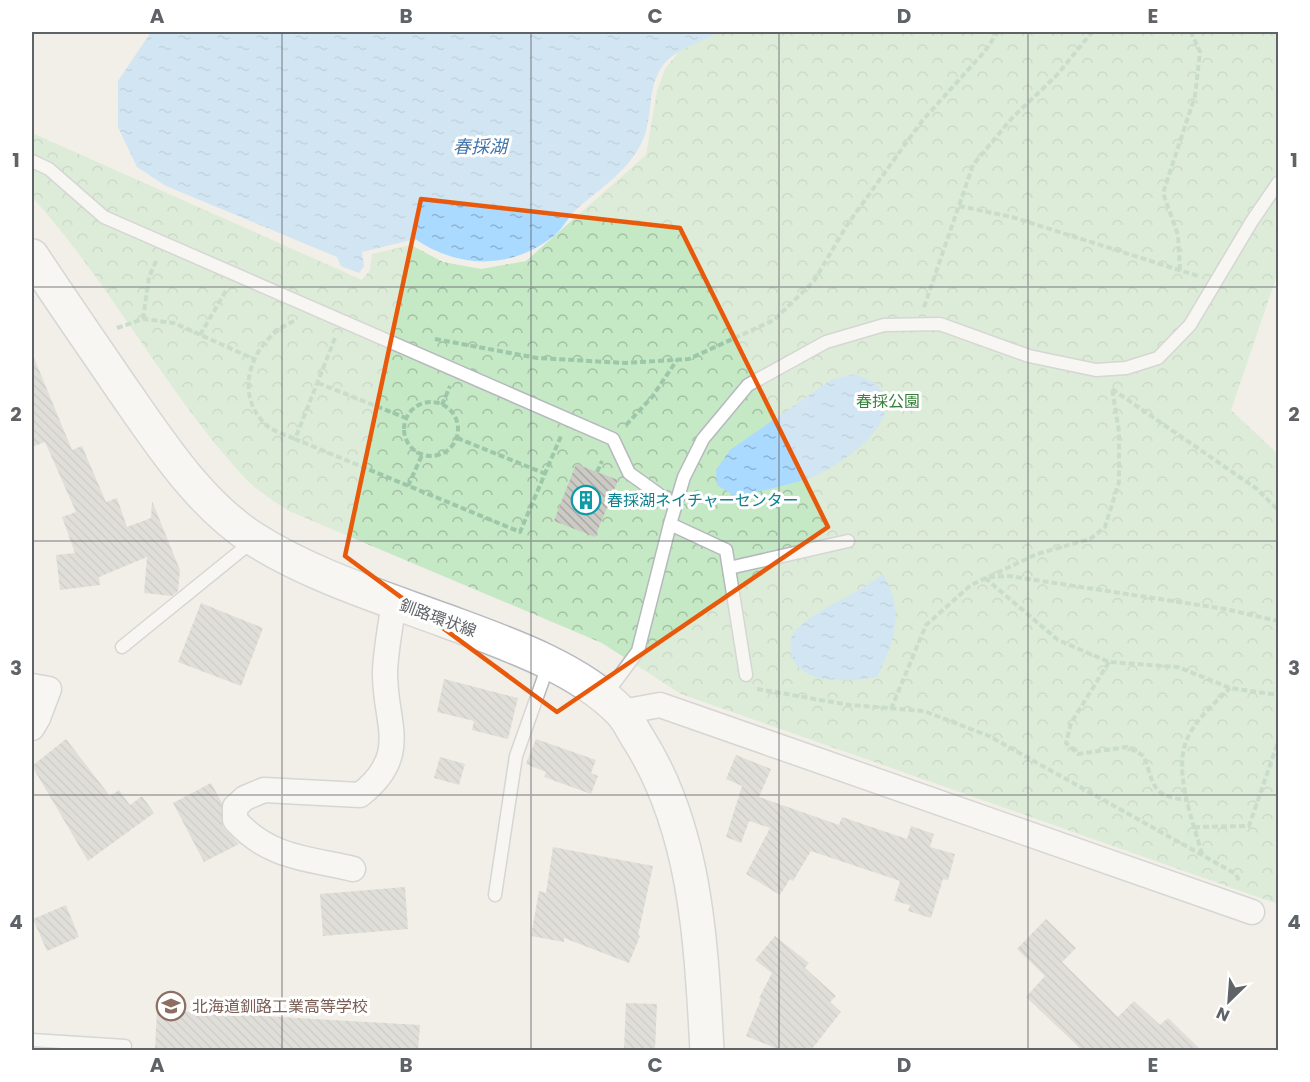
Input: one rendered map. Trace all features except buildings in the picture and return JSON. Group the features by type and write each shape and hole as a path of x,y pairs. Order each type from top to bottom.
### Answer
{"street":[{"name":"釧路環状線","path":"32,256 153,432 203,494 233,524 255,540 290,559 491,637 549,663 612,705 650,757 671,805 690,870 701,951 707,1050"},
{"path":"354,869 269,849 250,836 235,820 235,807 246,798 264,790 360,795 376,783 388,760 393,734 385,672 394,601"},
{"path":"32,686 49,689 32,728"},
{"path":"612,705 660,705 1252,912"}],"lane":[{"path":"32,161 49,169 104,217 613,439 629,473 675,506"},
{"path":"612,705 638,651 684,477 703,439 748,385 826,342 884,325 940,324 1029,356 1096,370 1126,368 1158,358 1190,325 1252,221 1278,183"},
{"path":"670,524 726,549 746,675"},
{"path":"122,647 255,540"},
{"path":"729,568 848,541"},
{"path":"495,895 516,756 549,663"},
{"path":"32,1040 124,1046 124,1050"}],"path":[{"path":"427,338 537,358 624,363 689,358 774,320 814,280 847,225 922,121 985,51 998,32"},
{"path":"918,325 973,165 1012,118 1057,75 1092,32"},
{"path":"1180,270 1178,235 1163,193 1195,96 1200,52 1191,32"},
{"path":"959,206 1012,217 1216,281"},
{"path":"143,319 149,277 164,244"},
{"path":"200,335 235,276"},
{"path":"117,328 143,319 174,323 255,359"},
{"path":"297,320 278,328 259,349 250,372 247,393 266,426 520,532 568,418"},
{"path":"295,439 341,322"},
{"path":"613,439 652,397 677,359"},
{"path":"891,709 926,625 971,585 1036,554 1090,539 1105,527 1119,482 1119,432 1109,369"},
{"path":"318,383 406,418"},
{"path":"1112,389 1257,489 1278,510"},
{"path":"437,403 451,410 456,419 457,438 452,446 440,455 422,455 410,446 405,438 403,427 406,418 419,405 437,403"},
{"path":"457,438 546,474"},
{"path":"408,486 422,455"},
{"path":"985,578 1009,576 1225,609 1278,621"},
{"path":"985,578 1058,640 1109,662 1178,667 1230,688 1278,695"},
{"path":"1109,662 1071,723 1066,743 1078,754 1127,747 1144,756 1156,789 1167,798 1187,800"},
{"path":"746,675 758,690 850,705 924,711 989,736 1236,874 1252,912"},
{"path":"1202,855 1181,781 1187,738 1204,714 1230,688"},
{"path":"1194,827 1249,826 1278,742"}],"highlighted area":[{"path":"421,199 680,228 828,527 557,712 345,556"}],"green space":[{"name":"春採公園","path":"695,32 1278,32 1278,272 1231,410 1278,454 1278,904 681,694 602,643 289,511 250,483 216,445 87,265 32,197 32,133 362,280 370,270 372,254 411,245 443,262 481,269 526,261 646,155 657,91 665,69"}],"water":[{"name":"春採湖","path":"151,32 719,32 683,49 664,64 658,73 652,92 646,132 636,152 614,178 575,210 555,235 521,255 503,260 485,261 449,256 415,239 362,252 364,266 359,273 341,266 337,257 166,186 137,167 118,127 118,81"},
{"path":"854,374 874,382 887,396 882,420 867,441 825,471 806,479 735,496 717,485 716,470 730,450 831,380"},
{"path":"883,574 890,588 896,613 893,638 877,677 841,680 816,677 805,672 797,665 791,654 792,634 813,616"}],"place":[{"name":"春採湖ネイチャーセンター","path":"586,500"},
{"name":"北海道釧路工業高等学校","path":"171,1006"}]}
